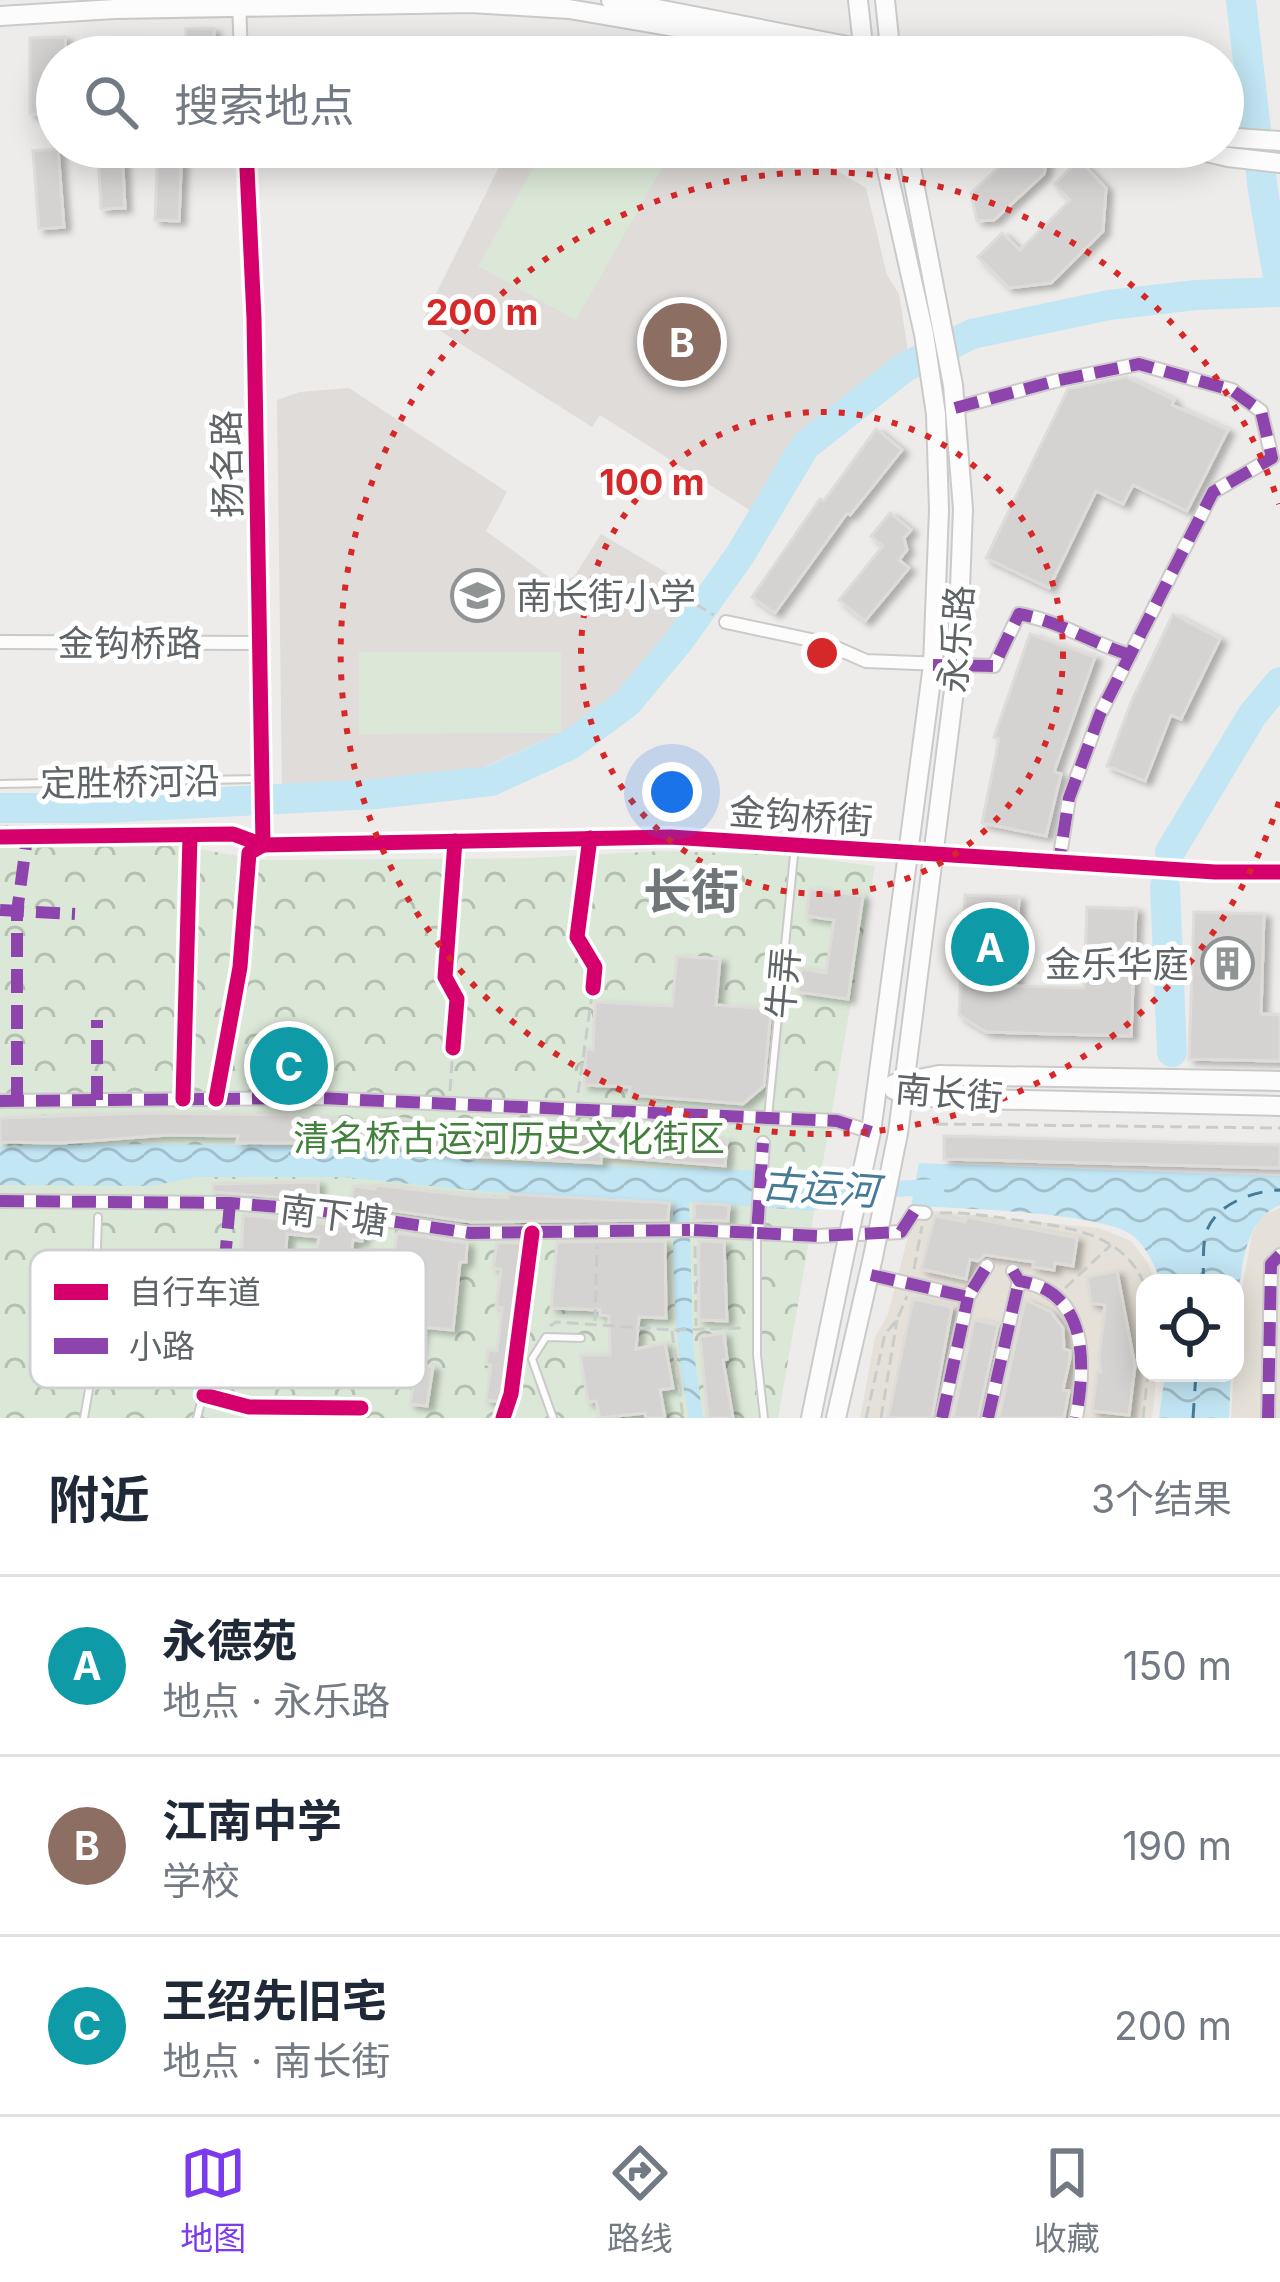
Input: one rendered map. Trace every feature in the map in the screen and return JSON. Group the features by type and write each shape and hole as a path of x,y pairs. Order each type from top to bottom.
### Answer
{"main road":[{"path":"611,0 786,36"},
{"path":"858,0 862,36"},
{"path":"884,0 891,36"},
{"path":"0,16 239,5 471,4 569,9 721,36"},
{"path":"1244,144 1280,141"},
{"path":"1244,151 1280,163"},
{"name":"永乐路","path":"811,1418 871,1132 933,665 939,510 932,393 887,168"},
{"name":"永乐路","path":"836,1418 898,1133 957,667 963,509 955,408 911,168"},
{"name":"南长街","path":"903,1087 939,1075 1280,1082"},
{"name":"南长街","path":"878,1087 903,1087 937,1098 1280,1106"}],"street":[{"path":"239,5 241,36"},
{"name":"扬名路","path":"247,168 262,827"},
{"path":"955,408 1139,364 1232,390 1261,411 1272,458 1213,492 1100,714 1070,798 1059,862"},
{"path":"726,622 825,643 866,661 994,666 1019,614 1052,620 1089,642 1130,655"},
{"name":"金钩桥路","path":"0,642 261,643"},
{"name":"金钩桥街","path":"262,827 263,845 670,837 1280,872"},
{"name":"南长街","path":"0,1100 317,1098 837,1121 871,1132"},
{"path":"757,1233 763,1143"},
{"name":"南下塘","path":"0,1201 230,1203 316,1210 470,1233 692,1230"},
{"path":"692,1230 817,1236 902,1232 914,1212 925,1213"},
{"path":"1268,1418 1274,1395 1271,1264 1280,1255"},
{"path":"872,1266 912,1284 968,1297"},
{"path":"942,1418 968,1297 987,1266"},
{"path":"988,1418 1016,1276 1059,1294 1075,1323 1082,1356 1076,1418"}],"lane":[{"name":"定胜桥河沿","path":"0,784 261,779"},
{"name":"牛弄","path":"768,1121 795,844"},
{"path":"97,1250 98,1217"},
{"path":"757,1233 764,1418"},
{"path":"553,1418 532,1359 546,1337 581,1339"},
{"path":"84,1418 89,1388"},
{"path":"197,1418 205,1388"}],"path":[{"path":"680,596 726,622"},
{"path":"578,1112 579,1068 593,988"},
{"path":"449,1105 453,1048"},
{"path":"936,1124 1280,1127"},
{"path":"925,1213 963,1212 1081,1229 1112,1244 1140,1274"},
{"path":"881,1418 897,1320 912,1284 922,1228"},
{"path":"692,1230 696,1328"},
{"path":"595,1323 597,1233"},
{"path":"1059,1294 1112,1244"},
{"path":"866,1418 885,1334 897,1320"},
{"path":"546,1337 556,1322 672,1330 757,1328"},
{"path":"672,1330 683,1418"},
{"path":"1143,1418 1147,1382"}],"shaded area":[{"path":"499,168 832,168 866,188 887,275 899,294 910,364 862,388 812,432 751,511 600,415 592,427 423,320"},
{"name":"南长街小学","path":"349,388 507,492 486,531 556,582 574,577 601,534 682,582 666,609 682,620 625,685 576,726 475,771 282,787 277,400 300,392"},
{"path":"1280,1208 1280,1418 1231,1418 1233,1382 1244,1382 1244,1278 1252,1234 1262,1216"},
{"path":"915,1209 1099,1228 1131,1241 1152,1274 1136,1274 1136,1382 1156,1382 1152,1418 860,1418 875,1337 888,1314"}],"green space":[{"path":"533,168 662,168 576,320 478,266"},
{"path":"359,652 561,652 561,733 359,734"},
{"name":"清名桥古运河历史文化街区","path":"0,825 70,827 263,860 528,858 662,851 786,855 875,866 778,1418 0,1418"}],"water":[{"path":"0,1146 379,1147 484,1162 801,1172 822,1182 820,1208 813,1211 689,1202 693,1346 703,1418 689,1418 675,1310 673,1202 489,1192 342,1177 197,1177 151,1186 0,1185"},
{"path":"919,1163 1280,1176 1280,1205 1257,1224 1241,1274 1157,1274 1132,1235 1091,1221 911,1206"},
{"path":"1164,1382 1231,1382 1229,1418 1159,1418"}],"building":[{"path":"186,29 214,29 214,36 186,36"},
{"path":"30,38 36,38 36,114 30,114"},
{"path":"33,151 36,168 59,168 64,227 39,229"},
{"path":"99,168 123,168 125,208 101,209"},
{"path":"157,168 181,168 179,221 155,220"},
{"path":"998,168 1045,168 994,220 977,221 971,193"},
{"path":"1071,168 1087,168 1106,188 1103,231 1051,283 1009,288 978,257 1002,233 1020,250 1070,200 1054,184"},
{"path":"1126,377 1174,400 1172,405 1228,430 1187,511 1133,485 1123,504 1096,491 1049,588 986,558 1068,389"},
{"path":"876,429 902,450 847,513 775,613 752,597"},
{"path":"890,513 911,530 904,538 907,550 899,560 909,568 865,621 839,600 883,546 871,536"},
{"path":"1173,614 1220,639 1181,719 1171,715 1145,781 1107,766"},
{"path":"1030,634 1095,657 1054,772 1061,774 1046,836 982,823 999,739 994,737"},
{"path":"810,889 863,896 848,999 798,992 801,969 826,973 834,920 806,916"},
{"path":"965,895 1019,897 1015,986 1084,988 1087,907 1136,909 1131,1036 986,1032 959,1015"},
{"name":"金乐华庭","path":"1194,912 1264,914 1261,1014 1280,1015 1280,1061 1189,1059"},
{"path":"677,956 720,959 716,1005 771,1009 764,1086 743,1104 629,1095 630,1087 584,1085 586,1049 593,1050 595,1002 672,1006"},
{"path":"294,1115 368,1122 369,1118 397,1118 478,1130 600,1133 639,1129 677,1131 677,1138 727,1140 725,1166 601,1156 601,1163 462,1156 301,1138 301,1143 237,1143 238,1136 168,1135 0,1142 0,1118"},
{"path":"944,1136 1280,1145 1280,1168 944,1159"},
{"path":"318,1182 318,1200 213,1192 213,1184"},
{"path":"376,1185 472,1196 669,1203 668,1220 471,1222 349,1204 354,1186 375,1189"},
{"path":"695,1203 729,1205 728,1221 694,1220"},
{"path":"243,1215 364,1228 362,1241 353,1240 352,1250 317,1250 319,1237 287,1234 286,1250 242,1250"},
{"path":"935,1216 965,1222 967,1217 1077,1238 1073,1266 1055,1263 1054,1270 985,1255 978,1261 970,1259 966,1279 921,1269"},
{"path":"397,1233 467,1243 466,1262 460,1262 453,1330 426,1327 426,1250 395,1250"},
{"path":"665,1241 666,1318 639,1317 636,1349 665,1343 673,1388 660,1390 665,1418 646,1418 645,1413 600,1418 596,1401 588,1402 580,1355 610,1355 609,1316 600,1315 600,1310 551,1308 557,1242"},
{"path":"699,1241 724,1242 727,1321 699,1320"},
{"path":"497,1243 529,1243 502,1402 486,1400 488,1350 497,1351 502,1308 496,1307 501,1269 493,1268"},
{"path":"1117,1271 1135,1366 1129,1415 1092,1411 1097,1372 1101,1372 1105,1305 1091,1303 1087,1277"},
{"path":"913,1299 952,1307 932,1418 888,1418"},
{"path":"1025,1300 1051,1312 1063,1328 1064,1349 1070,1351 1064,1418 999,1418"},
{"path":"974,1320 998,1325 978,1418 953,1418"},
{"path":"724,1333 727,1359 723,1360 733,1418 708,1418 700,1337"},
{"path":"426,1366 433,1367 427,1406 410,1404 413,1388 426,1388"}],"waterway":[{"path":"1241,0 1263,191 1280,289"},
{"path":"0,808 103,808 376,794 491,781 570,745 627,703 740,555 805,446 905,367 972,334 1109,305 1280,292"},
{"path":"1170,852 1253,714 1280,682"},
{"path":"1165,887 1172,1052"},
{"name":"古运河","path":"801,1189 937,1187"}],"ferry route":[{"path":"1203,1274 1205,1239 1218,1214 1247,1196 1280,1190"},
{"path":"1193,1418 1195,1382"}],"marked path":[{"path":"955,408 1139,364 1232,390 1261,411 1272,458 1213,492 1100,714 1069,798 1059,862"},
{"path":"933,665 994,666 1019,614 1130,655"},
{"path":"17,1101 17,912 27,838"},
{"path":"0,910 75,914"},
{"path":"97,1020 97,1100"},
{"path":"0,1101 317,1098 837,1121 871,1132"},
{"path":"694,1230 757,1233 763,1143"},
{"path":"0,1201 230,1203 316,1210 470,1233 690,1230"},
{"path":"226,1250 230,1203"},
{"path":"757,1233 901,1232 914,1212 925,1213"},
{"path":"1268,1418 1271,1264 1280,1255"},
{"path":"871,1275 968,1297 987,1266"},
{"path":"1013,1271 1019,1281 1042,1287 1058,1299 1070,1314 1081,1353 1076,1418"},
{"path":"988,1418 1019,1281"},
{"path":"942,1418 968,1297"}],"cycle path":[{"path":"247,168 263,845"},
{"path":"0,837 233,834 263,845 670,837 1215,872 1280,872"},
{"path":"183,1099 190,836"},
{"path":"590,838 577,937 595,967 593,988"},
{"path":"453,1048 457,999 445,977 455,841"},
{"path":"216,1099 240,967 249,853 263,845"},
{"path":"503,1418 511,1394 532,1233"},
{"path":"204,1395 249,1407 361,1408"}],"place":[{"name":"江南中学","path":"682,342"},
{"name":"南长街小学","path":"477,596"},
{"name":"永德苑","path":"990,947"},
{"name":"金乐华庭","path":"1228,964"},
{"name":"王绍先旧宅","path":"289,1066"}],"district":[{"name":"长街","path":"691,891"}]}
